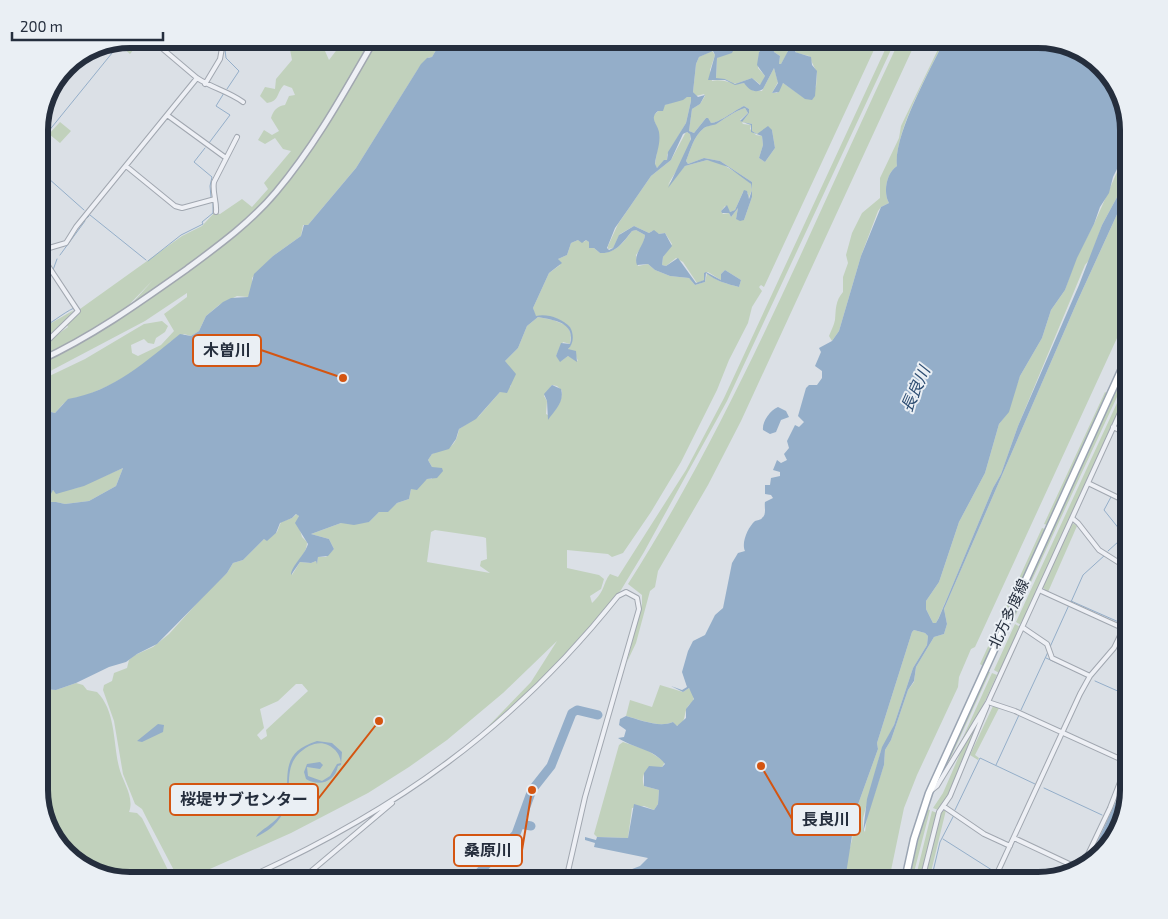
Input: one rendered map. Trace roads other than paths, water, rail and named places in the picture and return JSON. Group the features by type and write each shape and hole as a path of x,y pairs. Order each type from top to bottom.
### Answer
{"main road":[{"name":"北方多度線","path":"907,872 914,839 929,793 1120,374"}],"street":[{"path":"162,48 205,84 227,91 243,102"},
{"path":"205,84 220,59 222,48"},
{"path":"48,357 77,343 137,305 208,254 255,215 275,194 296,166 370,48"},
{"path":"48,249 66,244 197,78"},
{"path":"167,115 226,158"},
{"path":"216,212 214,182 237,138"},
{"path":"126,166 175,206 182,208 215,199"},
{"path":"48,265 78,311 48,340"},
{"path":"929,793 937,786 988,702 1120,412"},
{"path":"1113,427 1120,430"},
{"path":"1088,483 1120,498"},
{"path":"1072,518 1078,523 1098,550 1120,563"},
{"path":"1039,590 1120,626"},
{"path":"260,872 325,841 395,800 455,758 523,701 622,592 631,593 639,603 638,617 586,797 568,872"},
{"path":"1022,627 1048,644 1052,658 1090,676"},
{"path":"998,872 1090,676 1110,653 1120,635"},
{"path":"988,702 1015,710 1120,757"},
{"path":"924,872 939,812 950,796 986,713 988,702"},
{"path":"1087,855 1120,783"},
{"path":"310,872 395,800"},
{"path":"943,806 984,834 1010,846"},
{"path":"1014,838 1071,865"}],"water":[{"path":"437,48 734,48 732,53 717,58 716,78 725,79 735,84 752,78 760,85 765,76 757,65 759,52 764,48 773,48 774,52 780,56 779,64 781,64 788,51 786,48 797,48 795,52 811,57 812,65 817,71 815,96 812,100 805,99 783,83 779,92 772,93 778,83 774,68 763,89 757,91 750,89 744,83 735,85 725,80 708,80 715,55 713,51 699,57 696,64 693,92 698,97 705,95 700,104 692,109 689,131 694,133 706,118 711,123 730,115 716,124 707,126 700,132 686,161 688,164 704,158 720,161 752,182 752,190 751,184 728,167 707,160 685,166 668,188 691,139 690,134 687,132 683,134 671,160 651,176 615,228 607,248 609,250 613,248 619,235 634,226 649,233 654,230 659,234 665,233 672,246 663,257 662,265 666,266 678,258 696,283 704,280 704,273 706,272 721,280 721,274 725,270 741,280 739,287 718,280 706,273 705,282 695,285 689,278 670,276 655,270 648,264 637,265 636,257 645,235 636,230 632,231 619,246 606,253 600,253 594,248 589,248 589,242 586,240 582,243 578,240 571,243 567,255 558,259 562,263 549,273 533,308 536,316 554,317 570,327 573,339 568,349 576,351 577,362 568,356 560,362 556,356 561,343 570,344 570,331 562,323 538,317 527,326 518,348 505,361 516,374 507,393 500,392 476,419 459,429 456,439 449,449 432,454 428,460 432,467 442,468 443,471 437,478 427,479 417,490 411,489 409,499 397,503 388,512 379,512 369,522 354,525 341,523 311,534 329,539 334,549 328,556 318,557 317,564 316,561 311,563 300,562 291,575 293,568 308,544 295,523 299,516 296,514 292,518 280,523 276,533 267,541 264,539 243,560 233,563 227,573 157,644 126,662 109,667 76,683 56,690 48,689 48,502 65,504 89,501 116,486 123,468 84,486 56,494 53,490 48,495 48,411 55,413 68,399 100,389 128,374 180,334 191,336 199,331 206,316 223,302 231,298 248,297 254,274 273,256 301,236 304,225 308,225 356,168 421,64 427,58 432,57","holes":["691,97 686,123 668,152 667,160 664,160 657,168 655,164 659,132 654,116 658,111 663,111 665,105"]},
{"path":"940,48 1049,48 1065,52 1079,59 1100,76 1112,93 1120,119 1120,163 1113,177 1109,193 1100,207 1065,290 1051,310 1042,338 1020,376 1009,412 999,424 985,473 959,522 939,582 926,601 926,609 933,623 936,623 939,618 993,488 1001,474 1018,426 1079,285 1102,225 1120,192 1120,208 1077,302 944,609 947,624 944,634 934,637 916,667 914,681 908,690 891,740 885,750 884,765 863,832 867,799 882,747 894,725 913,668 927,645 928,636 925,633 914,630 912,632 877,743 878,749 856,810 846,872 627,872 640,866 648,858 594,847 595,843 585,840 585,837 596,840 597,837 628,838 634,804 654,810 658,804 659,790 644,786 644,773 649,766 662,767 665,764 655,755 618,738 624,737 626,730 619,725 620,719 626,716 656,724 673,722 677,726 686,718 686,709 694,699 689,688 683,692 671,686 682,690 687,687 682,672 688,651 693,641 705,635 715,615 723,608 732,563 738,553 745,551 746,535 752,524 764,516 765,502 773,498 771,495 765,494 765,485 770,485 771,478 780,476 780,472 773,470 777,460 781,463 787,460 784,454 789,448 787,441 795,425 799,427 804,422 798,416 806,388 809,385 817,385 822,378 822,371 815,366 821,352 819,348 832,341 839,331 861,256 881,207 889,203 886,194 888,178 897,166 897,153 906,121"},
{"path":"744,106 749,109 749,113 742,122 740,121 748,113 745,108 735,112"},
{"path":"744,122 752,124 752,131 757,134 768,126 772,130 775,148 765,162 759,158 763,145 762,136 751,132 751,125"},
{"path":"744,190 747,191 749,199 752,190 752,197 744,220 736,219 738,208 731,217 729,213 722,213 721,211 727,205 730,212 735,210"},
{"path":"552,385 561,389 562,398 548,420 547,401 544,394"},
{"path":"778,407 786,411 789,417 781,420 776,432 770,434 763,430 764,423 769,413"},
{"path":"158,724 164,725 163,732 142,742 137,741"},
{"path":"317,741 332,743 342,752 341,765 338,766 334,776 326,782 316,783 306,779 304,772 307,764 320,762 323,765 320,769 307,767 308,776 322,781 330,776 337,764 341,763 340,757 333,748 321,743 309,746 299,753 290,769 288,796 282,815 271,828 256,837 282,811 287,790 290,762 295,754 303,747"}],"waterway":[{"path":"227,48 225,50 226,58 239,71 227,89"},
{"path":"48,132 115,49"},
{"path":"209,143 230,115 216,106 224,93"},
{"path":"205,148 194,162 212,177 210,186 211,197"},
{"path":"48,178 84,210"},
{"path":"148,261 181,235 203,224 202,222 213,213 213,202"},
{"path":"90,215 146,260"},
{"path":"60,255 85,221"},
{"path":"53,270 57,259"},
{"path":"48,324 74,308"},
{"path":"1111,497 1104,510 1120,530"},
{"path":"1108,551 1120,540"},
{"path":"1071,602 1083,575 1105,555"},
{"path":"1071,601 1120,623"},
{"path":"1050,647 1069,605"},
{"path":"1021,710 1048,652"},
{"path":"1046,658 1084,675"},
{"path":"1095,681 1120,692"},
{"path":"480,872 516,834 532,790 551,766 572,713 577,710 598,715"},
{"path":"996,765 1019,715"},
{"path":"955,810 980,758 1035,784"},
{"path":"1044,788 1102,815"},
{"path":"1105,835 1118,807"},
{"path":"933,872 940,842 954,815"},
{"path":"1108,817 1113,820"},
{"path":"520,824 531,826"},
{"path":"943,839 995,872"}],"place":[{"name":"木曽川","path":"343,378"},
{"name":"桜堤サブセンター","path":"379,721"},
{"name":"長良川","path":"761,766"},
{"name":"桑原川","path":"532,790"}]}
